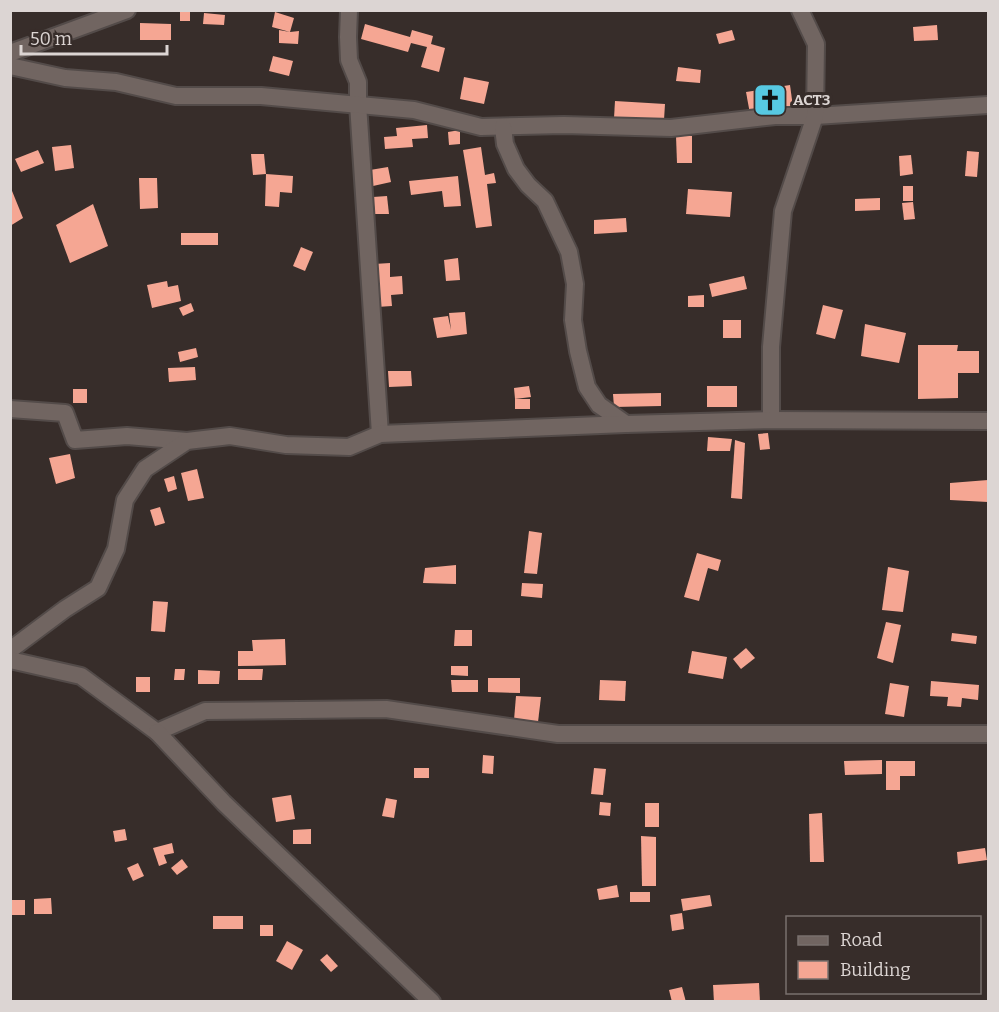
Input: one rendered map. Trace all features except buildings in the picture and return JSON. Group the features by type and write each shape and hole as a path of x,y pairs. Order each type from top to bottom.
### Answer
{"street":[{"path":"10,53 127,10"},
{"path":"349,10 349,60 358,82 380,434"},
{"path":"771,420 771,347 783,211 815,116 816,44 800,10"},
{"path":"10,66 65,78 116,82 176,96 261,96 358,104 414,110 481,127 564,125 671,128 775,116 815,116 988,105"},
{"path":"503,127 505,144 516,169 528,185 545,201 569,252 575,284 573,320 587,387 599,405 626,424"},
{"path":"10,409 65,413 75,440 127,436 187,441 230,436 286,445 350,447 380,434 771,420 988,421"},
{"path":"10,650 65,609 98,588 116,549 125,500 145,469 187,441"},
{"path":"10,660 81,676 157,732 224,803 432,1002"},
{"path":"157,732 205,711 386,709 558,734 988,734"}],"place":[{"name":"ACT3","path":"770,100"}]}
